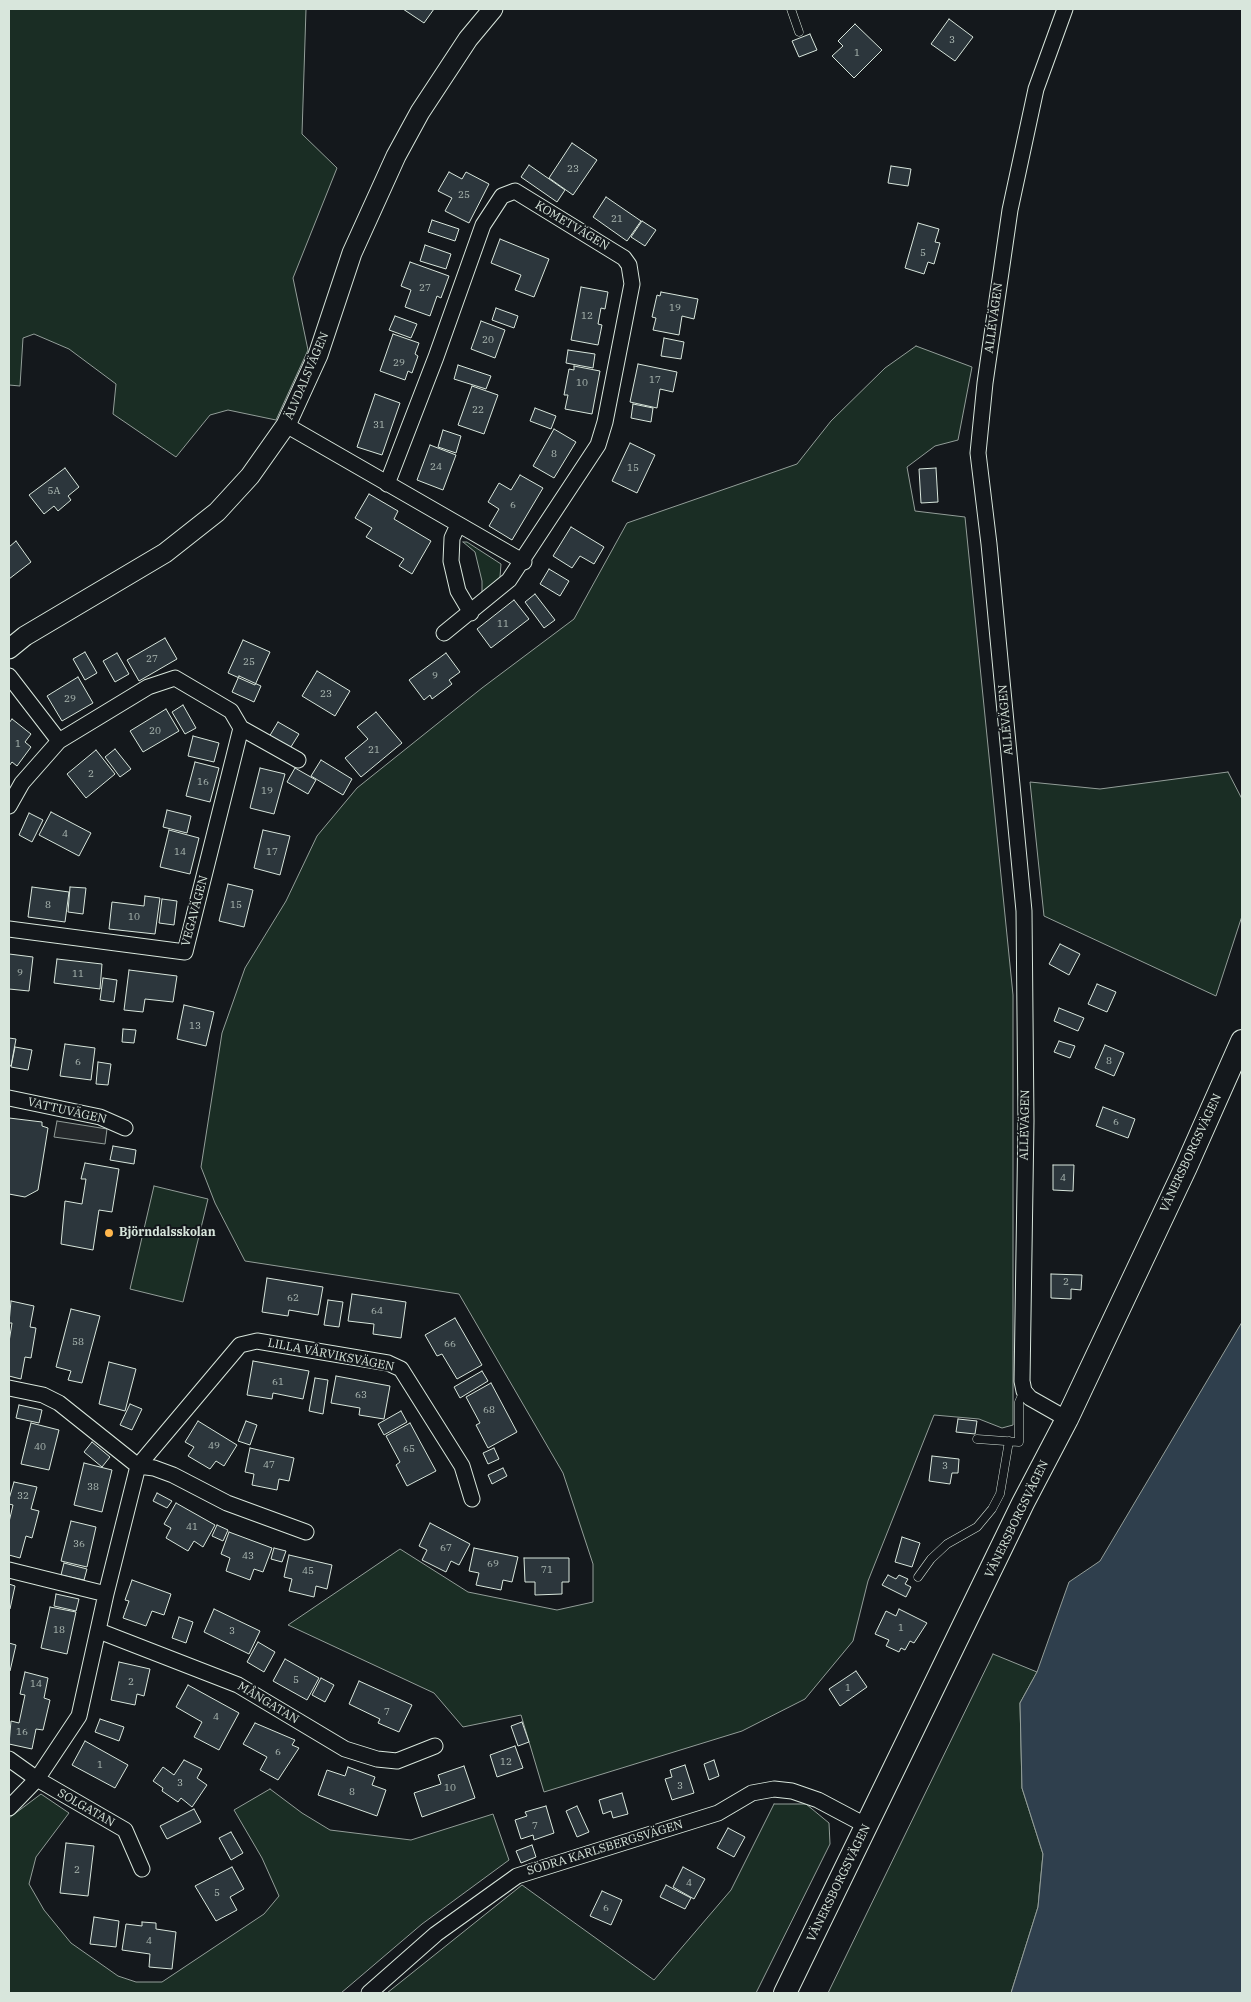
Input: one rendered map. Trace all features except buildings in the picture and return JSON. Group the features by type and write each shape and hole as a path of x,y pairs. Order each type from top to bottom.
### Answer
{"main road":[{"name":"VÄNERSBORGSVÄGEN","path":"785,1993 1023,1503 1067,1418 1182,1176 1242,1041"}],"street":[{"name":"ÄLVDALSVÄGEN","path":"9,648 24,636 165,553 217,512 250,476 286,425 318,355 352,253 396,156 420,112 468,39 493,9"},
{"name":"ALLÉVÄGEN","path":"1024,1391 1022,1381 1022,1280 1026,1121 1024,911 990,554 978,453 985,382 1010,210 1036,89 1065,9"},
{"name":"KOMETVÄGEN","path":"387,484 436,357 482,225 502,196 515,191 624,258 632,274 632,284 606,422 598,445 524,562 509,580 444,633"},
{"path":"286,425 524,562"},
{"path":"458,525 452,538 451,561 458,590 470,613"},
{"path":"9,676 58,741"},
{"path":"9,806 22,783 58,741 148,687 175,678 231,711 241,728 298,760"},
{"name":"VEGAVÄGEN","path":"9,929 185,952 241,728"},
{"name":"VATTUVÄGEN","path":"9,1098 100,1117 125,1128"},
{"name":"LILLA VÅRVIKSVÄGEN","path":"9,1808 37,1779 79,1716 106,1594 138,1466 240,1345 257,1341 388,1363 401,1369 462,1466 472,1499"},
{"path":"9,1388 44,1395 59,1403 138,1466 154,1468 173,1475 227,1503 306,1532"},
{"path":"1024,1391 1030,1398 1067,1418"},
{"path":"9,1570 106,1594"},
{"name":"MÅNGATAN","path":"99,1631 238,1685 345,1749 377,1760 397,1760 435,1746"},
{"path":"9,1759 37,1779"},
{"name":"SOLGATAN","path":"37,1779 125,1830 142,1869"},
{"name":"SÖDRA KARLSBERGSVÄGEN","path":"369,1993 436,1934 517,1876 718,1813 752,1794 774,1789 792,1791 818,1800 867,1826"}],"lane":[{"path":"791,9 799,32"},
{"path":"977,1439 1019,1442 1019,1402 1024,1391"},
{"path":"918,1577 931,1559 948,1544 978,1527 992,1509 1000,1494 1009,1441"}],"green space":[{"path":"9,9 306,9 302,134 337,168 293,278 308,350 276,420 228,410 210,415 176,457 113,414 116,384 69,349 34,334 23,338 20,386 9,385"},
{"path":"916,346 972,367 958,440 935,446 907,467 915,511 965,517 1013,995 1013,1425 1002,1428 979,1419 934,1415 868,1581 853,1641 805,1699 742,1731 544,1792 521,1715 463,1727 434,1693 288,1625 400,1549 468,1592 557,1610 593,1602 593,1564 563,1473 459,1294 245,1261 215,1203 201,1167 222,1033 245,968 286,901 317,836 357,788 482,688 574,619 627,523 797,464 831,421 885,368"},
{"path":"463,542 467,542 501,564 500,577 482,594 482,581 475,552"},
{"path":"1228,772 1242,799 1242,916 1216,996 1044,916 1030,782 1100,789"},
{"path":"154,1186 208,1199 183,1302 130,1289"},
{"path":"993,1654 1037,1672 1020,1703 1022,1788 1043,1854 1038,1907 1011,1993 828,1993"},
{"path":"270,1789 302,1813 330,1830 411,1840 493,1814 509,1860 422,1924 341,1993 9,1993 9,1818 41,1794 69,1813 36,1857 29,1884 44,1910 71,1943 118,1976 136,1982 162,1982 264,1914 279,1896 262,1858 234,1810"},
{"path":"774,1804 806,1804 829,1823 830,1844 756,1993 387,1993 522,1885 654,1980 731,1890"}],"shaded area":[{"path":"57,1121 107,1129 105,1144 54,1137"}],"water":[{"path":"1242,1322 1242,1993 1011,1993 1038,1907 1043,1854 1022,1788 1020,1703 1037,1672 1069,1582 1100,1561"}],"place":[{"name":"Björndalsskolan","path":"109,1233"}]}
